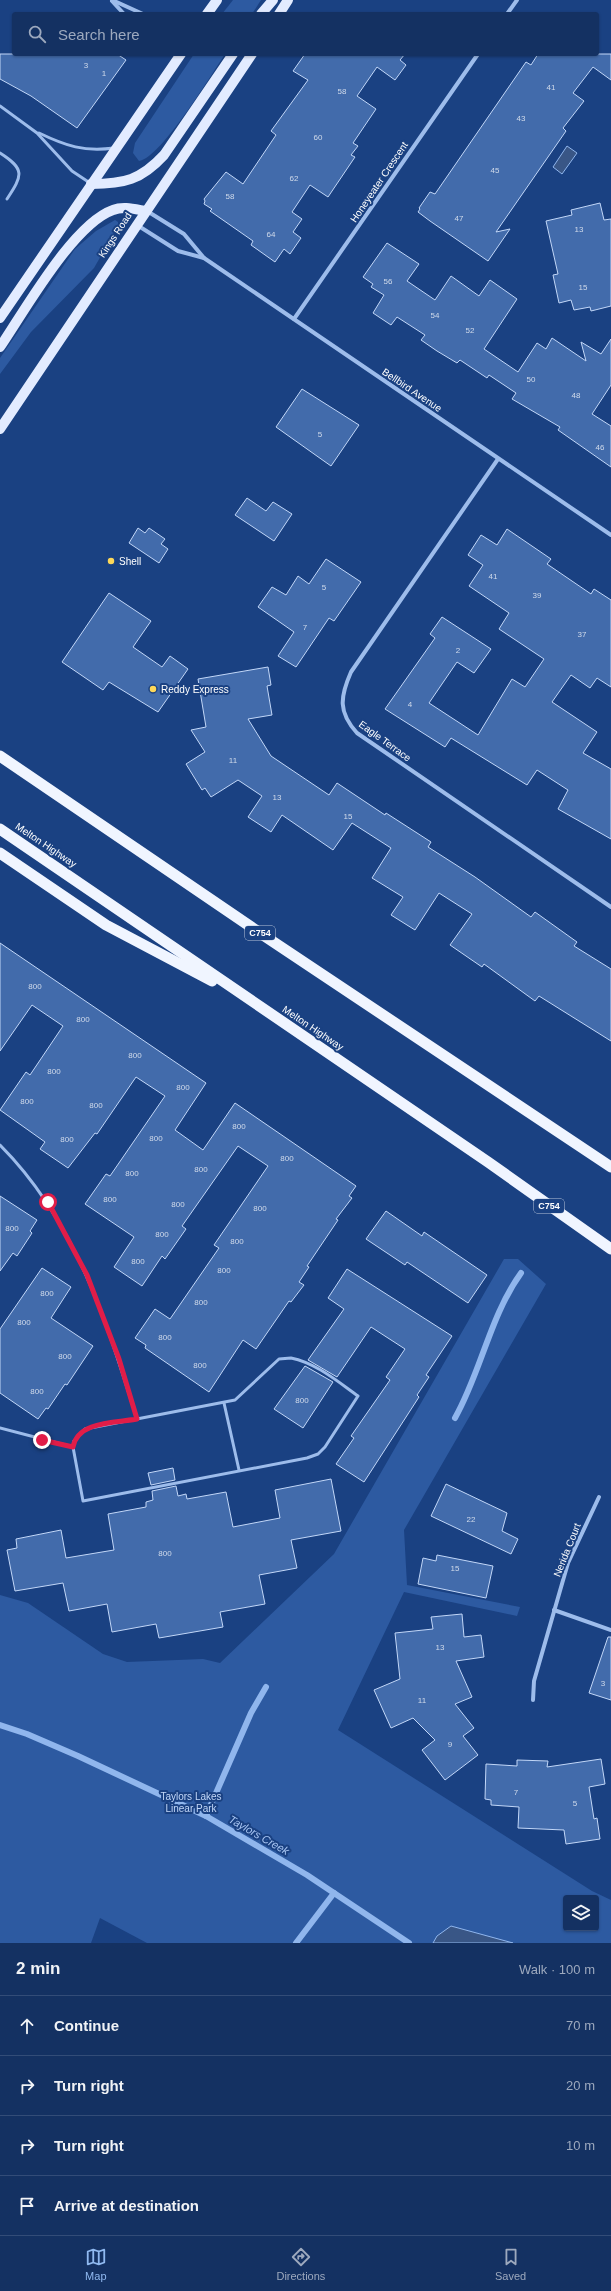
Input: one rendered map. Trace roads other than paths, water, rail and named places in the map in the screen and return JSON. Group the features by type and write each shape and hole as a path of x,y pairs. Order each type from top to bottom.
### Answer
{"highway":[{"name":"C754","path":"0,756 253,929 611,1168"},
{"name":"Melton Highway","path":"0,829 259,1005 611,1250"},
{"path":"0,853 106,925 259,1005"}],"main road":[{"path":"208,12 217,0"},
{"path":"263,12 273,0"},
{"path":"280,12 288,0"},
{"path":"0,318 116,148 176,56"},
{"path":"91,184 126,182 153,167 164,155 232,56"},
{"name":"Kings Road","path":"0,429 136,224 251,56"},
{"path":"0,347 57,263 89,225 111,210 121,208 146,211"}],"street":[{"path":"112,0 122,12"},
{"path":"112,0 139,12"},
{"path":"508,12 517,0"},
{"name":"Honeyeater Crescent","path":"294,319 477,56"},
{"name":"Bellbird Avenue","path":"146,211 184,234 204,258 611,535"},
{"name":"Bellbird Avenue","path":"136,224 178,251 204,258"},
{"name":"Eagle Terrace","path":"498,458 351,672 345,686 342,699 343,710 347,721 357,733 611,907"},
{"name":"Nerida Court","path":"533,1700 534,1681 568,1563 599,1496"},
{"path":"554,1610 611,1630"}],"lane":[{"path":"0,106 37,133 72,171 91,184"},
{"path":"37,133 63,144 83,149 116,148"},
{"path":"0,153 13,162 19,170 19,180 7,199"},
{"path":"0,1145 22,1167 53,1209 87,1275 119,1359 137,1419"},
{"path":"291,1358 302,1360 316,1367 358,1396 325,1447 318,1454 307,1458 83,1501 73,1447 79,1434 90,1427 137,1419 235,1400 279,1359 291,1358"},
{"path":"224,1403 239,1470"},
{"path":"0,1428 73,1447"}],"waterway":[{"path":"455,1418 472,1382 501,1307 521,1273"},
{"path":"206,1816 251,1713 266,1687"},
{"name":"Taylors Creek","path":"0,1725 27,1734 78,1756 206,1816 307,1875 409,1943"},
{"path":"296,1943 334,1893"}],"place":[{"name":"Shell","path":"111,561"},
{"name":"Reddy Express","path":"153,689"}],"park label":[{"name":"Taylors Lakes Linear Park","path":"191,1802"}]}
